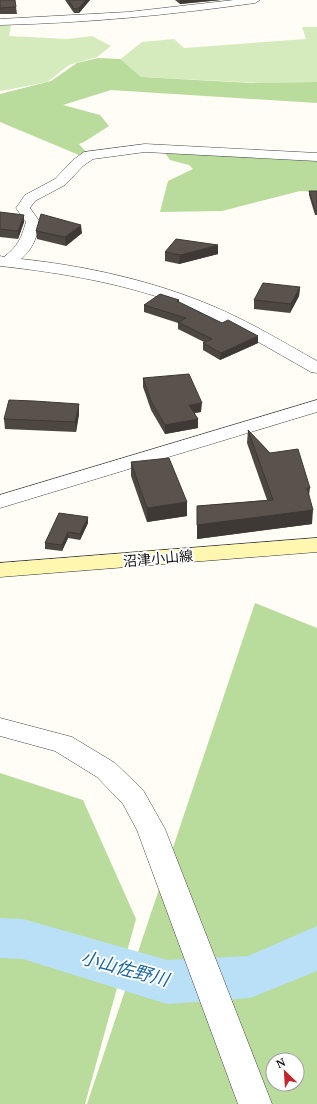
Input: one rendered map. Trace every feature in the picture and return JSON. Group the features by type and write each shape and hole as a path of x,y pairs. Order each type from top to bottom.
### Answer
{"main road":[{"name":"沼津小山線","path":"0,570 317,545"}],"street":[{"path":"0,22 116,17 255,0"},
{"path":"3,261 22,251 29,239 33,222 23,208 30,198 60,182 78,163 90,155 145,148 317,157"},
{"path":"3,261 88,274 138,286 192,303 233,321 317,368"},
{"path":"0,502 317,406"},
{"path":"0,727 63,744 106,770 133,797 151,828 255,1104"}],"green space":[{"path":"0,24 11,25 9,36 68,39 92,36 111,46 97,57 69,65 47,82 1,91"},
{"path":"302,27 317,27 317,82 260,83 141,77 118,61 142,42 174,39 184,48 306,39"},
{"path":"98,58 120,59 141,77 252,83 317,82 317,103 111,90 63,105 100,115 109,126 79,144 87,153 79,155 0,122 0,94 51,81 77,63"},
{"path":"165,153 317,160 317,192 300,191 222,211 160,212 168,181 193,169 189,165 170,160"},
{"path":"255,603 317,628 317,1104 87,1104"},
{"path":"0,773 83,800 136,919 85,1104 0,1104"}],"building":[{"path":"0,0 15,0 16,7 0,8"},
{"path":"68,0 86,0 79,8 74,9"},
{"path":"309,191 317,191 317,211 315,210"},
{"path":"0,212 24,215 18,231 0,229"},
{"path":"41,214 81,225 65,237 36,231"},
{"path":"176,239 218,245 180,255 165,252"},
{"path":"263,283 300,287 291,304 254,300"},
{"path":"160,294 179,300 177,301 222,323 228,320 258,336 221,353 203,343 212,339 178,322 186,318 144,305"},
{"path":"189,374 202,403 189,405 198,419 165,425 151,401 143,378"},
{"path":"9,400 79,404 75,422 4,419"},
{"path":"248,430 270,453 298,449 310,488 307,488 313,510 197,525 197,506 273,500"},
{"path":"169,458 187,502 147,508 131,462"},
{"path":"59,513 88,517 80,534 68,532 62,545 45,543"}],"waterway":[{"name":"小山佐野川","path":"0,938 23,939 167,982 250,977 312,951 317,947"}]}
